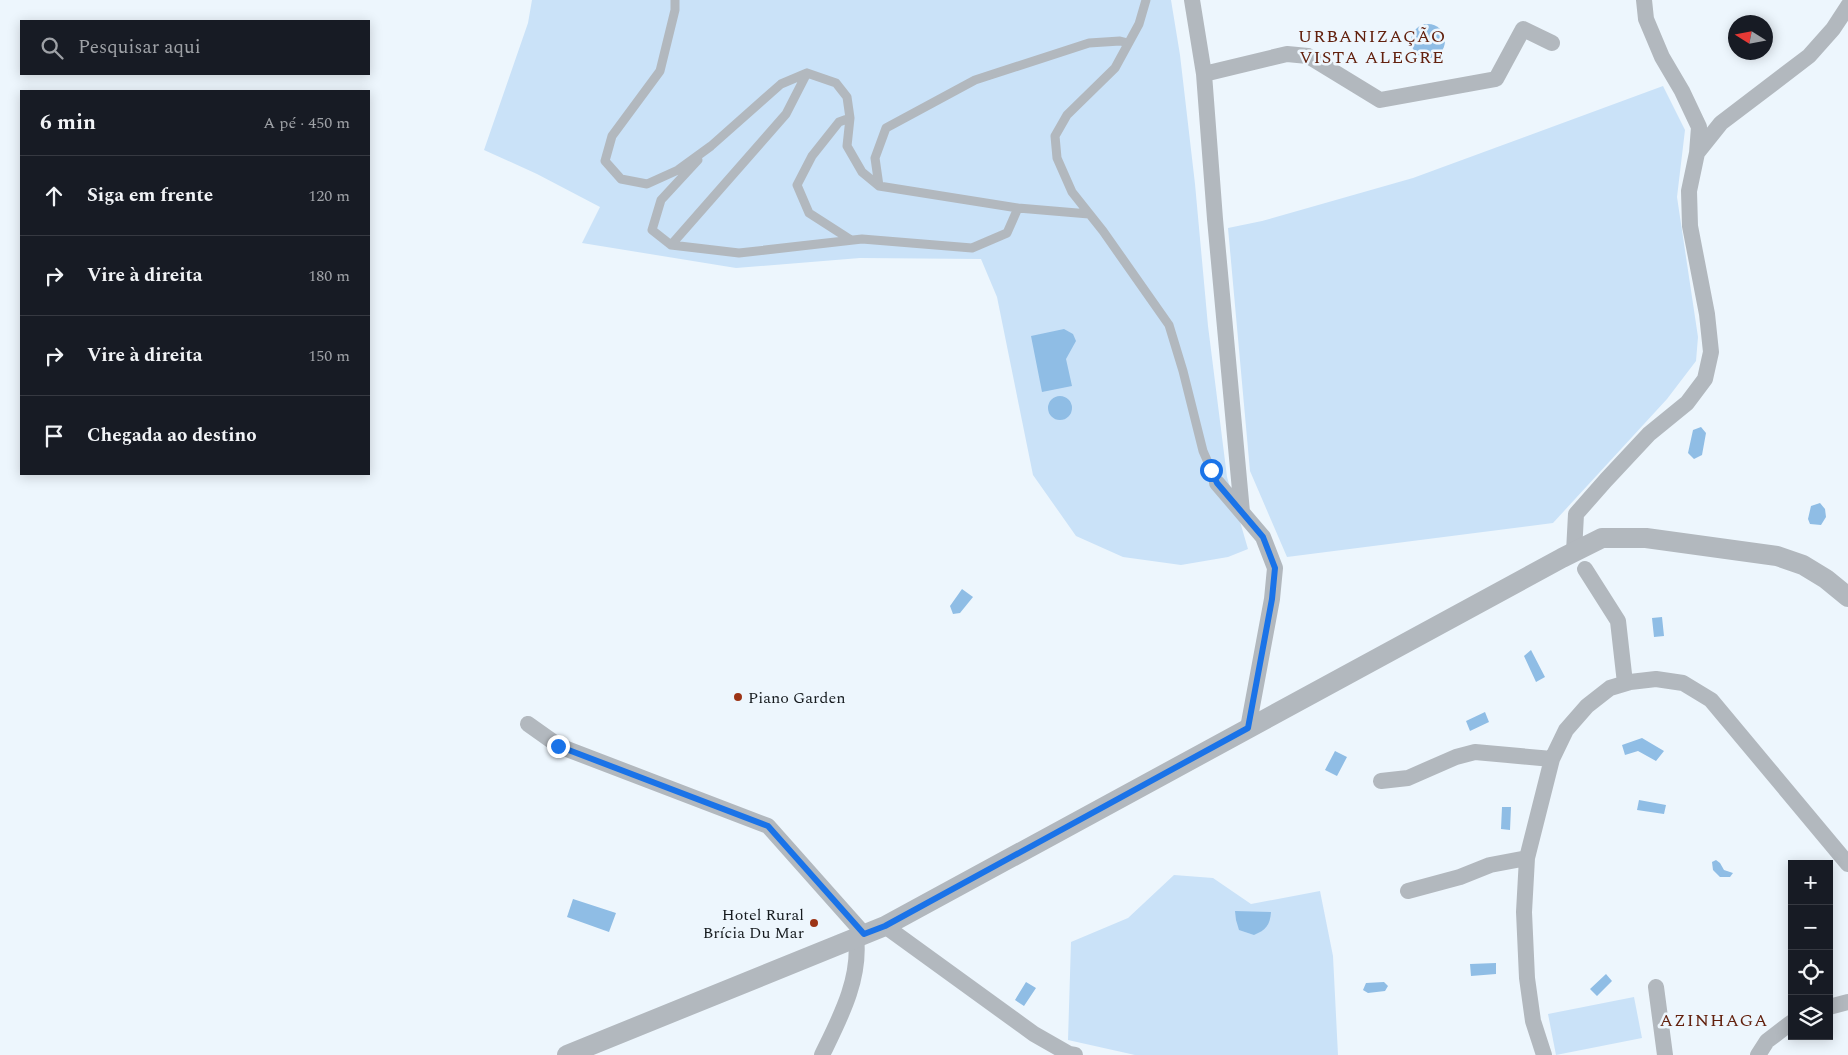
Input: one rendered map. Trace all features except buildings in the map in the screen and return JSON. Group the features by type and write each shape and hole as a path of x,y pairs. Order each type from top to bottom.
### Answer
{"street":[{"path":"1192,0 1204,74 1215,219 1242,512"},
{"path":"1625,684 1618,621 1579,560 1576,514 1649,434 1687,403 1705,379 1711,352 1707,314 1690,217 1689,191 1697,153 1699,127 1682,91 1662,57 1646,19 1644,0"},
{"path":"1697,153 1721,123 1809,56 1832,29 1848,6"},
{"path":"1204,74 1288,54 1308,56 1380,100 1496,79 1523,29 1552,43"},
{"path":"1217,483 1263,537 1275,568 1272,599 1248,728"},
{"path":"567,1055 885,926 1248,728 1579,560 1602,538 1646,538 1778,556 1803,565 1826,579 1848,597"},
{"path":"1544,1055 1533,1021 1527,978 1524,912 1527,858 1552,759 1566,730 1587,706 1610,688 1656,679 1684,683 1711,700 1848,864"},
{"path":"528,724 558,746 768,826 860,936 858,955 846,1007 822,1055"},
{"path":"1381,781 1408,778 1456,757 1475,752 1552,759"},
{"path":"1408,891 1460,877 1490,865 1527,858"},
{"path":"885,926 1034,1034 1074,1055"},
{"path":"1656,987 1665,1055"},
{"path":"1833,1007 1848,1002"},
{"path":"1758,1055 1767,1041 1788,1025"}],"lane":[{"path":"675,0 675,10 660,71 612,136 605,161 621,179 647,184 678,170 711,146 781,84 807,73 836,83 847,96 850,118 848,146 862,172 879,186 1018,208 1090,214"},
{"path":"1146,0 1139,24 1115,68 1067,115 1055,136 1057,158 1072,192 1129,267 1169,325 1183,371 1203,451 1217,483"},
{"path":"879,186 875,158 886,128 910,114 975,80 1043,57 1089,43 1120,41 1128,44"},
{"path":"671,245 786,114 807,73"},
{"path":"850,118 840,122 812,156 797,185 809,212 851,240"},
{"path":"711,146 662,200 652,230 671,245 739,253 862,239 972,248 1007,233 1018,208"}],"shaded area":[{"path":"532,0 1171,0 1180,55 1195,184 1208,326 1227,477 1248,549 1228,557 1181,565 1123,557 1076,536 1033,475 997,297 981,259 860,258 736,268 582,243 600,207 537,174 484,150 528,23"},
{"path":"1663,86 1685,130 1677,197 1698,337 1696,361 1667,399 1553,523 1287,557 1250,471 1228,228 1262,221 1413,178"},
{"path":"1174,875 1213,878 1251,904 1320,891 1333,956 1338,1055 1135,1055 1068,1040 1071,942 1128,918"},
{"path":"1634,997 1642,1038 1556,1055 1548,1014"}],"water":[{"path":"1428,24 1440,29 1445,41 1440,53 1428,58 1416,53 1411,41 1416,29"},
{"path":"1064,329 1073,334 1076,341 1066,359 1072,386 1042,392 1031,336"},
{"path":"1060,396 1065,397 1071,403 1071,413 1065,419 1060,420 1055,419 1049,413 1048,408 1049,403 1055,397"},
{"path":"1701,427 1706,433 1702,455 1694,459 1688,453 1693,430"},
{"path":"1820,503 1825,509 1826,517 1821,525 1810,524 1808,519 1811,506"},
{"path":"962,589 973,597 960,613 953,614 950,606"},
{"path":"1662,617 1664,636 1654,637 1652,618"},
{"path":"1531,650 1545,677 1536,682 1524,656"},
{"path":"1485,712 1489,722 1470,731 1466,721"},
{"path":"1642,738 1664,751 1656,761 1638,751 1625,755 1622,745"},
{"path":"1335,751 1347,757 1337,776 1325,770"},
{"path":"1639,800 1666,805 1664,814 1637,810"},
{"path":"1502,807 1511,807 1510,830 1501,829"},
{"path":"1716,860 1724,870 1733,873 1730,877 1720,877 1713,870 1712,862"},
{"path":"573,899 616,913 609,932 567,917"},
{"path":"1235,911 1271,912 1270,920 1262,931 1254,935 1239,930"},
{"path":"1496,963 1496,974 1471,976 1470,964"},
{"path":"1606,974 1612,981 1597,996 1590,989"},
{"path":"1026,982 1036,988 1024,1006 1015,1000"},
{"path":"1384,982 1388,986 1385,991 1368,993 1363,990 1366,983"}],"place":[{"name":"Piano Garden","path":"738,697"},
{"name":"Hotel Rural Brícia Du Mar","path":"814,923"}],"district":[{"name":"URBANIZAÇÃO VISTA ALEGRE","path":"1372,46"},
{"name":"AZINHAGA","path":"1714,1020"}],"route":[{"path":"558,746 768,826 864,934 885,926 1248,728 1272,599 1275,568 1263,537 1217,483 1211,470"}]}
